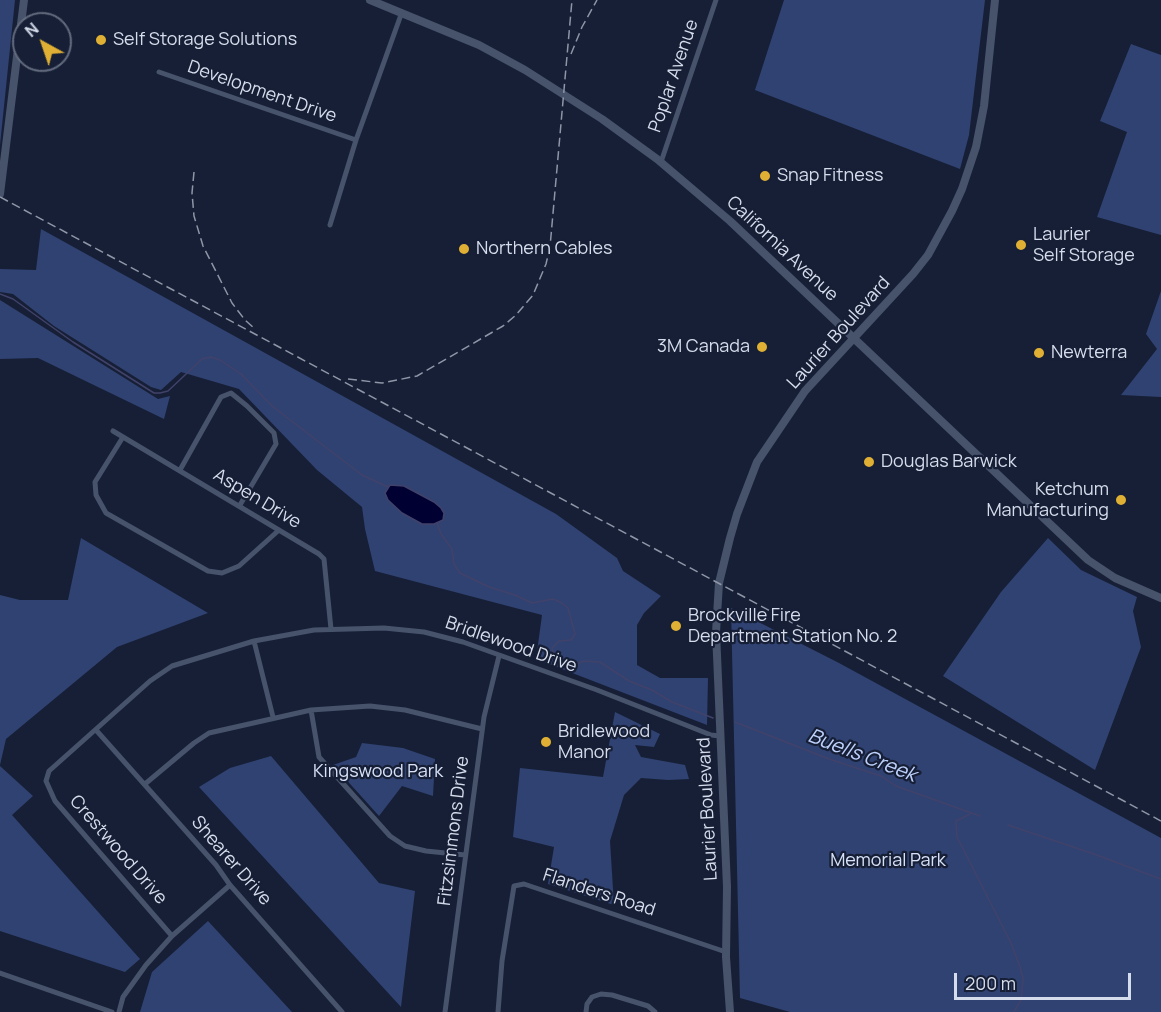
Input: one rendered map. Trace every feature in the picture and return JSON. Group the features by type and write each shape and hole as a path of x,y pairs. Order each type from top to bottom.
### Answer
{"street":[{"path":"0,194 24,0"},
{"name":"California Avenue","path":"370,0 479,45 525,70 602,119 661,162 730,220 1088,560 1115,578 1161,598"},
{"name":"Poplar Avenue","path":"661,162 716,0"},
{"name":"Laurier Boulevard","path":"730,1012 716,632 719,583 736,514 757,462 804,391 855,338 928,255 962,189 976,147 984,106 995,0"},
{"name":"Development Drive","path":"330,225 356,140 402,12"},
{"name":"Development Drive","path":"159,72 356,140"},
{"path":"180,470 221,397 231,393 274,433 276,444 240,505"},
{"name":"Aspen Drive","path":"113,431 240,505 315,551 324,559 331,629"},
{"path":"123,437 95,482 96,495 106,513 207,571 222,573 239,566 279,530"},
{"name":"Bridlewood Drive","path":"46,781 49,771 150,681 172,666 254,641 295,632 331,629 384,628 424,632 462,642 597,690 711,735 720,736"},
{"path":"254,641 273,717"},
{"name":"Fitzsimmons Drive","path":"445,1012 483,729 499,656"},
{"path":"145,784 194,742 209,733 310,710 370,706 405,710 483,729"},
{"path":"310,710 319,757 390,836 405,846 426,851 465,855"},
{"name":"Shearer Drive","path":"96,730 342,1012"},
{"name":"Crestwood Drive","path":"46,781 55,801 172,936"},
{"name":"Flanders Road","path":"498,1012 502,961 514,886 524,884 726,952"},
{"path":"119,1012 123,997 146,965 172,936 230,885"},
{"path":"0,973 112,1012"},
{"path":"586,1012 587,1004 592,998 601,994 648,1006 655,1012"}],"green space":[{"path":"0,0 15,0 12,12 0,145"},
{"path":"784,0 985,0 969,135 960,169 755,90"},
{"path":"1131,44 1161,55 1161,235 1097,217 1127,132 1100,121"},
{"path":"41,229 556,514 617,558 623,571 661,596 644,613 637,625 637,665 660,678 708,678 707,725 536,659 542,615 375,571 362,507 317,470 239,389 181,372 161,390 151,387 54,326 13,294 0,292 0,269 36,270"},
{"path":"1161,291 1161,397 1121,395 1157,349 1146,334"},
{"path":"0,300 158,399 170,396 164,419 38,358 0,359"},
{"path":"81,538 208,613 117,647 6,739 0,765 0,595 20,600 68,600"},
{"path":"1048,538 1081,570 1137,597 1133,611 1141,647 1095,770 943,676 1001,592"},
{"name":"Memorial Park","path":"731,608 839,663 1161,838 1161,1012 790,1012 740,998"},
{"path":"615,712 660,734 654,747 635,745 641,757 685,765 689,779 641,778 624,795 610,841 614,905 548,884 554,847 513,837 520,768 603,777"},
{"name":"Kingswood Park","path":"362,743 403,748 435,759 433,796 402,786 379,816 333,765 356,757"},
{"path":"271,756 379,883 415,891 401,1007 199,787 230,768"},
{"path":"0,766 33,796 12,815 140,959 125,972 0,931"},
{"path":"208,921 292,1012 140,1012 152,972"}],"shaded area":[{"path":"390,485 404,486 434,502 444,513 443,520 434,524 422,524 402,513 388,500 385,493"}],"waterway":[{"path":"0,294 13,299 73,342 154,393 168,391 202,359 211,357 220,360 241,374 272,406 362,475 388,487"},
{"name":"Buells Creek","path":"437,523 441,534 452,549 454,564 460,573 532,603 553,599 568,608 575,634 571,640 559,641 552,648 555,659 573,667 583,661 600,662 629,681 652,690 672,702 713,718"},
{"name":"Buells Creek","path":"735,722 829,759 881,776 896,786 980,816"},
{"path":"970,814 956,821 957,837 1011,943 1019,964 1023,978 1022,991 1021,1000 1014,1012"},
{"name":"Buells Creek","path":"1008,825 1161,879"}],"railway":[{"path":"348,379 382,383 417,376 503,326 533,295 546,264 550,247 572,0"},
{"path":"571,54 582,27 597,0"},
{"path":"194,172 192,193 194,216 203,246 232,303 255,329"},
{"path":"0,197 1161,821"}],"place":[{"name":"Self Storage Solutions","path":"101,40"},
{"name":"Snap Fitness","path":"765,176"},
{"name":"Laurier Self Storage","path":"1021,245"},
{"name":"Northern Cables","path":"464,249"},
{"name":"3M Canada","path":"762,347"},
{"name":"Newterra","path":"1039,353"},
{"name":"Douglas Barwick","path":"869,462"},
{"name":"Ketchum Manufacturing","path":"1121,500"},
{"name":"Brockville Fire Department Station No. 2","path":"676,626"},
{"name":"Bridlewood Manor","path":"546,742"}]}
